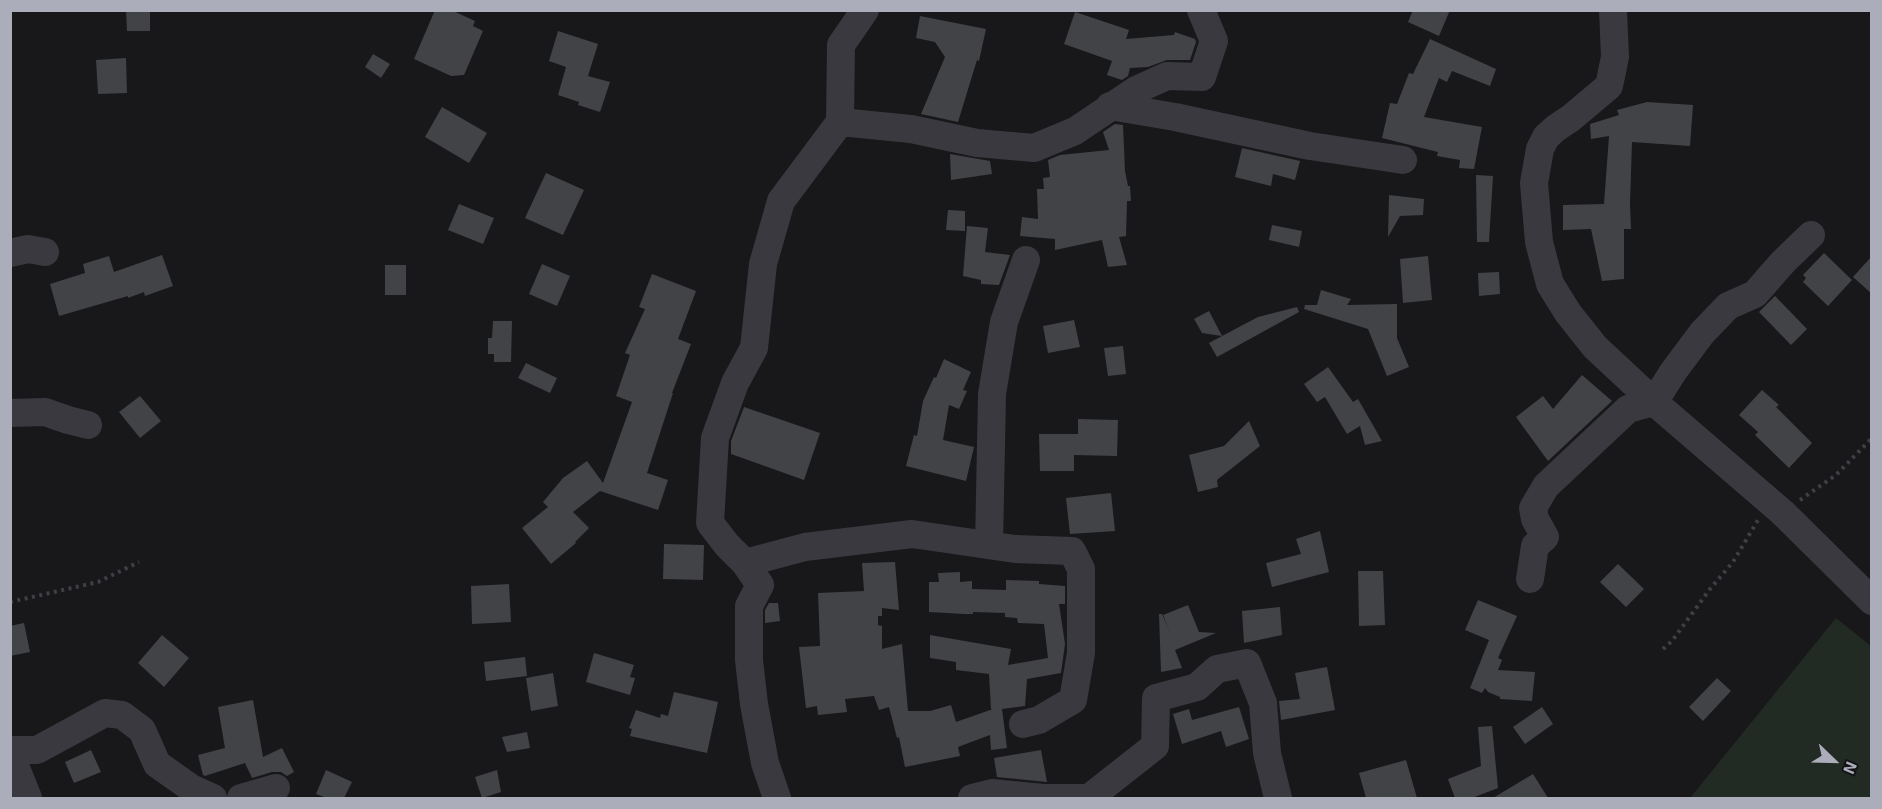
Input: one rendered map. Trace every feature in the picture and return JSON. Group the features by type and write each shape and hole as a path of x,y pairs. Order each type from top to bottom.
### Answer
{"street":[{"path":"777,798 765,763 754,704 749,660 749,606 760,585 745,563 710,523 716,438 735,383 754,348 763,264 781,201 840,122 841,45 865,10"},
{"path":"1613,10 1615,57 1609,86 1556,128 1546,137 1540,148 1534,183 1539,242 1550,284 1568,313 1595,347 1654,402 1778,508 1872,601"},
{"path":"840,122 911,129 977,144 1034,148 1075,131 1136,90 1167,76 1202,77 1214,41 1202,11"},
{"path":"1110,106 1310,146 1403,160"},
{"path":"1530,579 1535,546 1545,537 1535,519 1533,508 1546,486 1628,409 1654,402 1702,333 1728,306 1755,294 1811,235"},
{"path":"10,253 28,249 45,252"},
{"path":"989,545 992,394 1005,322 1026,260"},
{"path":"10,413 45,412 88,425"},
{"path":"745,563 805,547 912,534 1015,549 1072,551 1081,569 1082,653 1073,700 1039,720 1023,724"},
{"path":"972,798 992,793 1043,798 1089,798 1155,746 1156,698 1197,687 1218,669 1247,663 1263,703 1267,753 1278,798"},
{"path":"28,798 10,751 37,750 105,713 122,715 142,730 157,765 191,788 213,798"},
{"path":"241,798 276,788"}],"path":[{"path":"1663,649 1672,641 1733,562 1756,522 1836,475 1872,438"},
{"path":"10,602 98,582 140,562"}],"shaded area":[{"path":"1836,618 1871,646 1871,798 1690,798"}],"building":[{"path":"126,10 150,10 150,31 127,31"},
{"path":"435,10 451,10 475,21 473,26 483,31 464,75 451,76 414,59"},
{"path":"1413,10 1450,10 1439,36 1408,22"},
{"path":"1075,12 1129,30 1126,39 1174,35 1175,32 1195,39 1196,42 1190,60 1167,60 1148,67 1130,68 1128,76 1122,80 1107,75 1112,61 1064,44"},
{"path":"920,16 986,29 979,61 977,60 958,122 921,114 945,57 935,42 916,38"},
{"path":"558,31 598,44 588,76 610,82 600,112 558,95 566,67 549,61"},
{"path":"1430,39 1496,69 1490,86 1452,71 1447,82 1439,78 1424,117 1482,127 1474,169 1459,168 1460,160 1437,156 1438,152 1382,138 1390,103 1397,104 1409,73 1413,74"},
{"path":"373,54 390,64 381,78 365,67"},
{"path":"126,58 127,93 98,94 96,60"},
{"path":"1647,102 1693,105 1690,146 1632,142 1631,229 1624,229 1624,279 1602,281 1591,229 1563,230 1563,205 1604,204 1609,136 1591,139 1590,124 1619,115 1617,110"},
{"path":"442,107 487,133 469,163 425,137"},
{"path":"1115,124 1123,125 1125,171 1128,186 1130,186 1131,201 1127,201 1126,236 1119,237 1127,265 1108,267 1102,240 1055,250 1055,239 1020,236 1022,217 1038,219 1037,189 1044,189 1043,178 1050,177 1048,160 1060,155 1109,150 1103,132"},
{"path":"1242,148 1300,161 1295,180 1273,174 1271,186 1235,177"},
{"path":"950,154 990,161 992,174 951,180"},
{"path":"546,173 584,190 563,235 525,218"},
{"path":"1476,175 1493,176 1489,242 1477,242"},
{"path":"1389,195 1424,199 1423,215 1400,216 1388,237"},
{"path":"459,204 494,218 483,244 448,230"},
{"path":"948,210 965,211 965,231 946,230"},
{"path":"1272,225 1302,231 1299,247 1269,240"},
{"path":"967,226 988,228 985,252 1010,255 999,285 981,284 981,280 963,276"},
{"path":"1824,253 1852,280 1828,306 1803,282 1806,278 1803,275"},
{"path":"162,255 173,286 145,296 144,292 59,316 50,284 85,273 83,264 109,256 114,272"},
{"path":"1428,256 1432,300 1403,303 1400,259"},
{"path":"1872,256 1872,294 1853,277"},
{"path":"542,264 570,276 557,306 529,294"},
{"path":"385,265 406,265 406,295 385,295"},
{"path":"1499,272 1500,294 1479,296 1478,273"},
{"path":"652,274 696,291 678,339 691,344 672,393 647,473 668,480 658,510 600,491 573,512 589,528 576,543 551,564 522,528 548,507 543,502 563,478 587,461 603,483 632,402 616,396 630,355 625,353 645,309 639,307"},
{"path":"1321,290 1351,299 1347,305 1397,304 1397,338 1409,367 1387,376 1368,329 1304,309 1305,305 1317,305"},
{"path":"1775,296 1807,329 1791,345 1759,312"},
{"path":"1297,307 1299,312 1217,357 1209,343 1258,317"},
{"path":"1209,311 1222,336 1202,333 1194,319"},
{"path":"1074,320 1080,347 1048,353 1043,326"},
{"path":"493,321 512,321 511,362 494,362 494,354 488,354 488,338 492,338"},
{"path":"1123,346 1126,374 1108,376 1104,348"},
{"path":"944,359 971,372 963,390 967,391 959,409 949,405 943,440 974,447 966,481 906,466 914,435 917,436 923,401"},
{"path":"526,363 557,378 550,393 518,378"},
{"path":"1328,367 1353,402 1358,399 1382,441 1365,445 1360,426 1347,434 1325,397 1317,402 1304,384"},
{"path":"1582,375 1612,401 1548,461 1516,417 1543,396 1553,409"},
{"path":"1762,390 1779,405 1776,407 1812,443 1789,468 1755,435 1758,432 1739,415"},
{"path":"140,396 161,421 140,438 119,412"},
{"path":"744,407 820,433 804,480 731,454 731,441"},
{"path":"1078,419 1118,420 1117,456 1074,455 1074,471 1040,471 1039,434 1078,434"},
{"path":"1249,421 1260,446 1217,480 1218,487 1198,492 1189,455 1224,446"},
{"path":"1111,493 1115,531 1070,534 1066,498"},
{"path":"1320,531 1329,572 1272,587 1266,563 1301,554 1296,539"},
{"path":"664,544 704,545 703,580 663,579"},
{"path":"895,562 899,610 882,608 882,616 878,616 878,625 882,626 882,649 902,644 908,711 930,711 951,705 956,722 993,709 991,709 989,674 956,670 956,662 930,658 930,635 1011,649 1008,665 1048,658 1044,624 1018,623 1017,618 1005,617 1005,613 929,612 929,582 939,582 938,573 960,572 960,582 972,581 972,589 1006,590 1006,580 1039,581 1039,584 1065,586 1065,604 1059,604 1065,644 1061,673 1027,679 1025,706 1002,709 1007,748 991,750 990,735 958,747 960,756 905,767 899,737 897,738 889,707 879,710 874,696 845,699 847,712 818,715 817,706 806,708 799,647 820,646 818,593 864,591 862,563"},
{"path":"1618,564 1644,589 1626,607 1600,582"},
{"path":"1358,571 1383,571 1385,625 1359,626"},
{"path":"509,584 511,622 472,624 471,586"},
{"path":"1478,600 1517,616 1498,658 1502,660 1498,670 1535,672 1532,701 1500,699 1485,688 1482,693 1470,688 1489,640 1465,630"},
{"path":"769,603 778,603 780,621 765,623 765,610"},
{"path":"1188,605 1199,632 1216,633 1175,650 1182,668 1161,672 1159,614 1162,614 1170,633 1163,615"},
{"path":"1280,607 1282,635 1244,643 1242,611"},
{"path":"24,623 30,652 10,656 10,626"},
{"path":"162,635 189,658 164,687 138,663"},
{"path":"594,653 634,665 630,677 635,678 630,695 586,682"},
{"path":"525,657 527,676 486,681 484,662"},
{"path":"1327,667 1335,710 1281,720 1279,701 1300,699 1295,673"},
{"path":"553,673 558,706 531,711 526,678"},
{"path":"1717,678 1731,691 1703,721 1689,707"},
{"path":"674,692 718,702 707,753 630,736 632,729 629,728 636,710 660,718 661,714 668,716"},
{"path":"253,700 263,757 282,748 294,772 287,776 281,772 272,772 252,778 245,763 203,775 198,755 225,748 218,707"},
{"path":"1239,707 1249,739 1226,747 1221,731 1182,744 1173,714 1189,709 1192,720"},
{"path":"1542,707 1553,724 1525,744 1513,727"},
{"path":"1492,726 1498,788 1472,798 1455,798 1448,779 1481,766 1478,727"},
{"path":"527,732 530,748 507,752 502,737"},
{"path":"91,750 101,772 74,783 65,762"},
{"path":"1041,750 1047,782 997,777 994,758"},
{"path":"1406,760 1417,798 1366,798 1359,773"},
{"path":"326,770 352,782 344,798 327,798 316,794"},
{"path":"497,770 501,792 482,798 475,777"},
{"path":"1533,774 1548,798 1493,798"}]}
